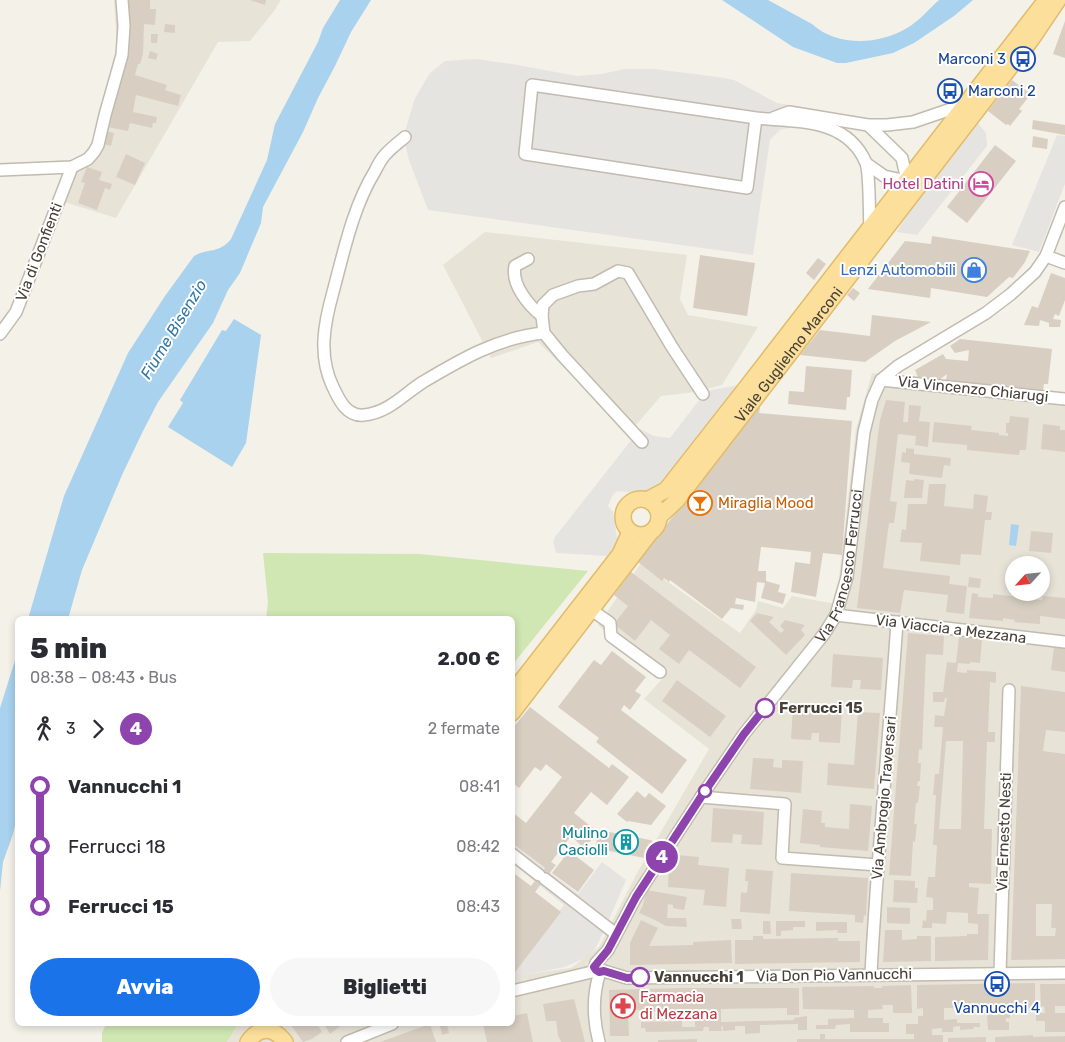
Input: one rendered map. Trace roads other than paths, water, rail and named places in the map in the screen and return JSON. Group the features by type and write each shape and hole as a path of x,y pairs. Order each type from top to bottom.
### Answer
{"main road":[{"name":"Viale Guglielmo Marconi","path":"630,532 623,523 623,513 626,507 637,499 647,500 666,490 1046,0"},
{"name":"Viale Guglielmo Marconi","path":"515,709 658,523 659,517 677,500 1031,40 1058,0"},
{"path":"647,500 655,505 659,517"},
{"path":"515,689 620,554 630,532 643,536 650,533"},
{"path":"256,1032 271,1031 281,1033"}],"street":[{"path":"0,170 72,167 88,159 98,145 122,55 124,26 122,0"},
{"path":"756,118 747,188 525,154 532,86 756,118 769,119 789,112 836,131 852,142 867,164 884,176 907,181 902,158 868,125"},
{"path":"806,118 868,125 887,125 913,122 966,104"},
{"path":"405,137 384,155 360,201 354,216 324,323 323,355 328,377 340,402 350,413 364,416 388,408 421,383 483,348 528,334 544,333"},
{"path":"867,164 870,229"},
{"name":"Via di Gonfienti","path":"0,334 16,312 72,167"},
{"name":"Via Francesco Ferrucci","path":"600,968 636,897 701,797 744,734 836,616 847,577 864,432 872,400 881,380 898,366 999,304 1035,272 1046,256 1065,207"},
{"path":"1046,256 1065,263"},
{"path":"528,259 515,266 513,274 531,307 542,316"},
{"path":"642,442 544,333 542,305 553,295 578,286 594,284 618,271 628,273 672,347 703,394"},
{"name":"Via Vincenzo Chiarugi","path":"881,380 1065,399"},
{"path":"592,611 610,623 611,636 660,672"},
{"name":"Via Viaccia a Mezzana","path":"836,616 1065,642"},
{"name":"Via Ambrogio Traversari","path":"871,974 898,622"},
{"name":"Via Ernesto Nesti","path":"1000,973 1009,690"},
{"path":"701,797 785,804 782,858 878,865"},
{"path":"515,856 616,934"},
{"path":"515,990 600,968 594,1002 595,1024 599,1042"},
{"name":"Via Don Pio Vannucchi","path":"600,968 627,978 1065,973"},
{"path":"353,1040 387,1026"}],"water":[{"name":"Fiume Bisenzio","path":"340,0 371,0 351,32 303,132 263,207 261,223 240,273 228,290 213,323 158,402 143,431 122,475 82,570 69,616 29,616 64,496 128,353 194,256 218,249 227,244 231,239 267,160 275,124 318,42 323,28"},
{"path":"722,0 768,0 833,37 858,41 884,38 896,34 915,22 939,0 973,0 954,16 914,43 893,53 846,63 837,63 793,47"},
{"path":"234,319 261,335 246,443 232,467 168,427 183,403 180,400 222,330 226,331"},
{"path":"1011,524 1019,525 1016,546 1009,545"},
{"path":"15,660 15,825 3,862 0,891 0,708"}],"place":[{"name":"Marconi 3","path":"1023,59"},
{"name":"Marconi 2","path":"950,91"},
{"name":"Hotel Datini","path":"981,184"},
{"name":"Lenzi Automobili","path":"974,270"},
{"name":"Miraglia Mood","path":"700,503"},
{"name":"Ferrucci 15","path":"765,708"},
{"name":"Mulino Caciolli","path":"626,842"},
{"name":"Vannucchi 1","path":"640,977"},
{"name":"Vannucchi 4","path":"997,984"},
{"name":"Farmacia di Mezzana","path":"623,1006"}]}
